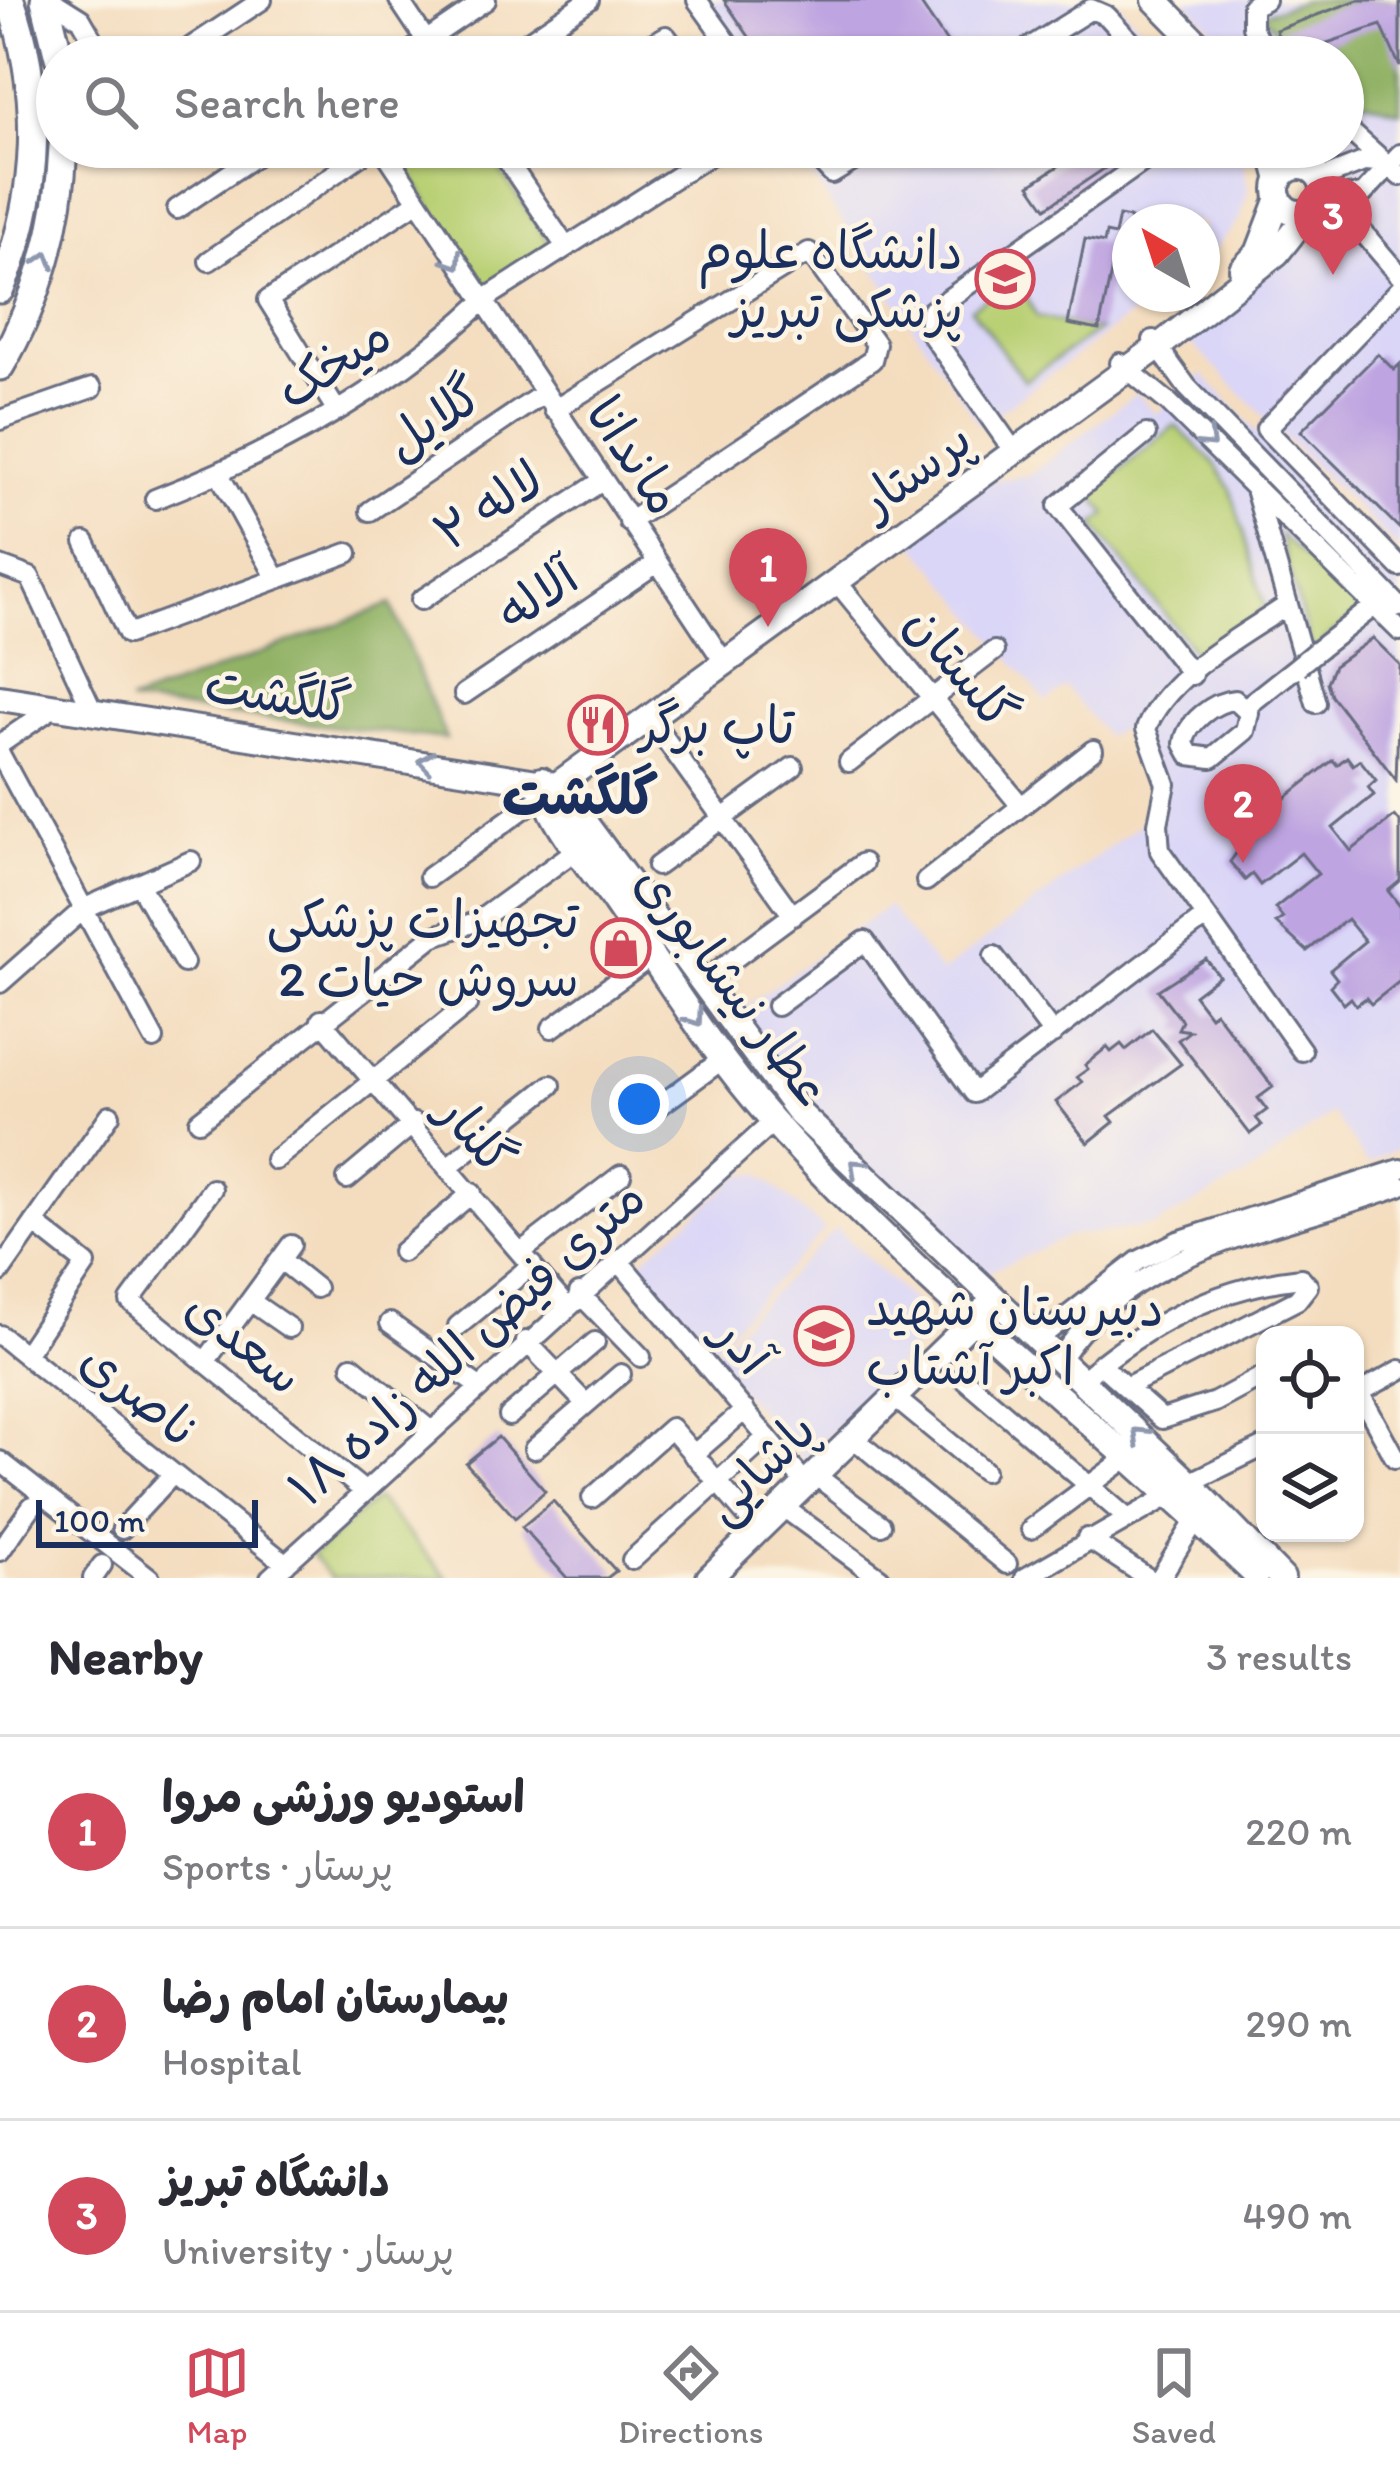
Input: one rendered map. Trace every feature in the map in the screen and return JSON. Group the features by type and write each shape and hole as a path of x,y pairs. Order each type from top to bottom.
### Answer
{"highway":[{"path":"0,289 27,201 34,147 31,81 10,0"},
{"path":"48,0 55,36"},
{"path":"0,366 34,297 46,258 60,168"}],"main road":[{"path":"1155,0 1190,36"},
{"path":"1275,168 1290,210 1318,193"},
{"path":"1279,189 1295,168"},
{"path":"1297,168 1318,193"},
{"path":"1310,168 1318,193"},
{"name":"پرستار","path":"1155,344 1258,253 1279,189"},
{"name":"پرستار","path":"547,787 837,582 1277,254 1318,193"},
{"name":"پرستار","path":"547,787 718,653 1008,443 1124,367"},
{"name":"گلگشت","path":"0,698 547,787"},
{"name":"عطار نیشابوری","path":"547,787 579,848 723,1059 773,1122 974,1319 1128,1457 1181,1488 1197,1519 1259,1578"},
{"name":"عطار نیشابوری","path":"547,787 774,1084 1060,1359 1091,1372 1181,1488 1282,1578"},
{"name":"پاشایی","path":"715,1576 996,1299"}],"street":[{"path":"48,0 81,19 91,36"},
{"path":"208,36 262,0"},
{"path":"399,0 423,36"},
{"path":"446,36 486,0"},
{"path":"537,36 589,0"},
{"path":"698,0 723,36"},
{"path":"1257,36 1252,6 1265,0"},
{"path":"1048,36 1091,9 1107,16 1126,36"},
{"path":"1364,140 1396,164"},
{"path":"1364,162 1396,164"},
{"path":"1318,193 1343,201 1363,194 1396,164"},
{"path":"178,208 238,168"},
{"path":"209,262 347,168"},
{"name":"ماندانا","path":"393,168 718,653"},
{"path":"512,168 566,247"},
{"path":"482,304 689,168"},
{"path":"1008,443 928,331 931,311 1134,168"},
{"path":"1318,193 1356,168"},
{"path":"1318,193 1349,216 1400,276"},
{"path":"337,411 268,300 417,202"},
{"name":"گلایل","path":"370,511 808,252 878,352 629,522"},
{"path":"1400,289 1266,429 1400,567"},
{"name":"میخک","path":"154,499 297,439 461,327 482,304"},
{"path":"1155,344 1261,479 1286,606 1316,703"},
{"path":"1124,367 1261,479 1388,602 1400,632"},
{"path":"0,420 92,388"},
{"path":"1147,434 1058,506 1192,675"},
{"path":"219,474 277,579"},
{"name":"لاله ۲","path":"421,600 602,481"},
{"path":"86,542 128,634 348,553"},
{"name":"آلاله","path":"464,694 658,563"},
{"path":"0,566 30,577 93,712"},
{"name":"گلستان","path":"837,582 1021,806"},
{"path":"1246,706 1388,602"},
{"path":"1286,606 1192,675 1154,710 1146,729 1166,784 1158,824 1160,851 1302,1051"},
{"path":"849,762 994,651"},
{"path":"0,744 54,707"},
{"path":"650,718 793,916"},
{"name":"گلستان","path":"926,881 1093,750"},
{"path":"0,754 154,1040"},
{"path":"658,866 793,767"},
{"path":"429,877 547,787"},
{"path":"199,1121 321,1020 432,938 478,922 579,848"},
{"path":"0,982 85,908 190,861"},
{"path":"720,969 863,863"},
{"path":"139,884 184,962"},
{"path":"777,1006 866,941 974,1094 1204,918"},
{"path":"552,1028 652,956"},
{"path":"994,956 1053,1034"},
{"path":"275,1160 467,1005"},
{"name":"گلنار","path":"321,1020 526,1259 641,1357"},
{"path":"640,1120 723,1059"},
{"path":"450,1165 551,1085"},
{"path":"0,1272 110,1115"},
{"name":"۱۸ متری فیض الله زاده","path":"270,1578 572,1299 773,1122"},
{"path":"347,1179 414,1123"},
{"path":"1060,1359 1076,1334 1181,1249 1400,1169"},
{"path":"458,1326 621,1175"},
{"path":"1038,1339 1138,1261 1400,1186"},
{"name":"سعدی","path":"212,1189 130,1301 364,1491"},
{"path":"402,1252 472,1192"},
{"path":"25,1355 86,1264 34,1223"},
{"path":"205,1362 286,1253 316,1288"},
{"name":"آدر","path":"618,1260 767,1437 811,1480 881,1525"},
{"path":"1126,1387 1297,1300 1308,1286 1301,1278 1275,1281 1176,1311 1124,1342 1091,1372 1126,1387 1162,1418 1176,1418 1256,1380"},
{"path":"250,1301 289,1328"},
{"path":"390,1323 478,1385"},
{"name":"ناصری","path":"0,1335 286,1564"},
{"path":"526,1341 586,1404"},
{"path":"509,1416 595,1342"},
{"path":"352,1366 430,1430"},
{"path":"1364,1390 1400,1370"},
{"path":"534,1449 621,1374"},
{"path":"962,1377 1127,1518"},
{"path":"894,1397 984,1471"},
{"path":"1364,1406 1395,1458"},
{"path":"693,1455 745,1410"},
{"path":"592,1498 671,1428 759,1530"},
{"path":"632,1560 767,1437"},
{"path":"853,1438 1007,1564"},
{"path":"1025,1578 1088,1538 1256,1450"},
{"path":"1031,1529 1128,1457"},
{"path":"0,1461 150,1578"},
{"path":"122,1529 173,1474"},
{"path":"0,1550 32,1507"},
{"path":"783,1507 880,1578"},
{"path":"1160,1578 1197,1519"},
{"path":"1088,1538 1148,1578"}],"shaded area":[{"path":"693,0 1115,0 1150,36 717,36"},
{"path":"1185,0 1400,0 1400,551 1182,335 1376,196 1350,168 1364,168 1364,36 1220,36"},
{"name":"دانشگاه علوم پزشکی تبریز","path":"806,168 1245,168 1248,191 1240,220 1220,243 1220,204 1112,204 1112,312 1135,312 980,426"},
{"path":"1203,374 1400,586 1400,1147 1368,1164 1332,1113 1252,1172 1153,1226 1068,1236 975,1278 722,1023 888,906 941,973 1144,821 1154,780 1136,752 1133,723 1106,736 1065,687 1046,702 907,534 975,483 1029,475 1137,393 1156,414"},
{"path":"743,1174 760,1174 825,1230 708,1352 636,1275 638,1264"},
{"name":"دبیرستان شهید اکبر آشتاب","path":"836,1228 913,1302 921,1323 913,1349 804,1460 710,1356"}],"green space":[{"path":"1304,0 1400,0 1400,111 1364,101 1364,36 1280,36 1262,14"},
{"path":"407,168 498,168 551,246 482,292"},
{"path":"1027,270 1026,296 1037,317 1099,330 1024,381 971,308"},
{"path":"1175,425 1215,464 1231,490 1265,607 1203,662 1094,525 1107,514 1091,494"},
{"path":"1279,534 1361,610 1312,651"},
{"path":"391,604 446,739 129,703"},
{"path":"376,1499 448,1578 331,1578 312,1556"}],"building":[{"path":"724,0 918,0 943,36 749,36"},
{"path":"1358,0 1400,0 1400,67 1381,25 1348,36 1278,36 1276,30"},
{"path":"1056,168 1105,168 1046,208 1030,185"},
{"path":"1106,233 1112,234 1112,268 1099,330 1068,324 1085,239 1104,243"},
{"path":"1378,354 1394,370 1400,364 1400,529 1301,431"},
{"path":"1373,638 1400,665 1396,780 1331,695 1327,682 1334,666"},
{"path":"1347,757 1353,765 1360,760 1376,780 1368,787 1374,795 1333,828 1351,851 1395,816 1400,822 1400,881 1388,891 1400,906 1400,981 1371,1004 1366,998 1356,1005 1351,998 1344,1004 1330,986 1337,979 1330,970 1365,941 1347,919 1307,951 1276,923 1283,918 1275,908 1318,874 1301,853 1260,885 1252,874 1245,880 1230,862 1242,845 1236,837 1333,760 1337,765"},
{"path":"1206,959 1219,976 1194,995 1210,1016 1215,1012 1273,1087 1258,1098 1267,1110 1256,1118 1262,1125 1250,1134 1178,1040 1190,1031 1178,1029 1182,1021 1158,990"},
{"path":"1152,1029 1181,1064 1109,1116 1114,1122 1088,1143 1056,1102 1082,1082 1077,1077 1088,1069 1085,1065 1107,1047 1111,1052 1121,1044 1126,1050"},
{"path":"498,1437 545,1491 515,1518 466,1463"},
{"path":"553,1501 616,1571 607,1578 567,1578 522,1527"}],"place":[{"name":"دانشگاه تبریز","path":"1333,275"},
{"name":"دانشگاه علوم پزشکی تبریز","path":"1005,279"},
{"name":"استودیو ورزشی مروا","path":"768,627"},
{"name":"تاپ برگر","path":"598,725"},
{"name":"بیمارستان امام رضا","path":"1243,863"},
{"name":"تجهیزات پزشکی سروش حیات 2","path":"621,948"},
{"name":"دبیرستان شهید اکبر آشتاب","path":"824,1336"}],"district":[{"name":"گلگشت","path":"580,795"}]}
